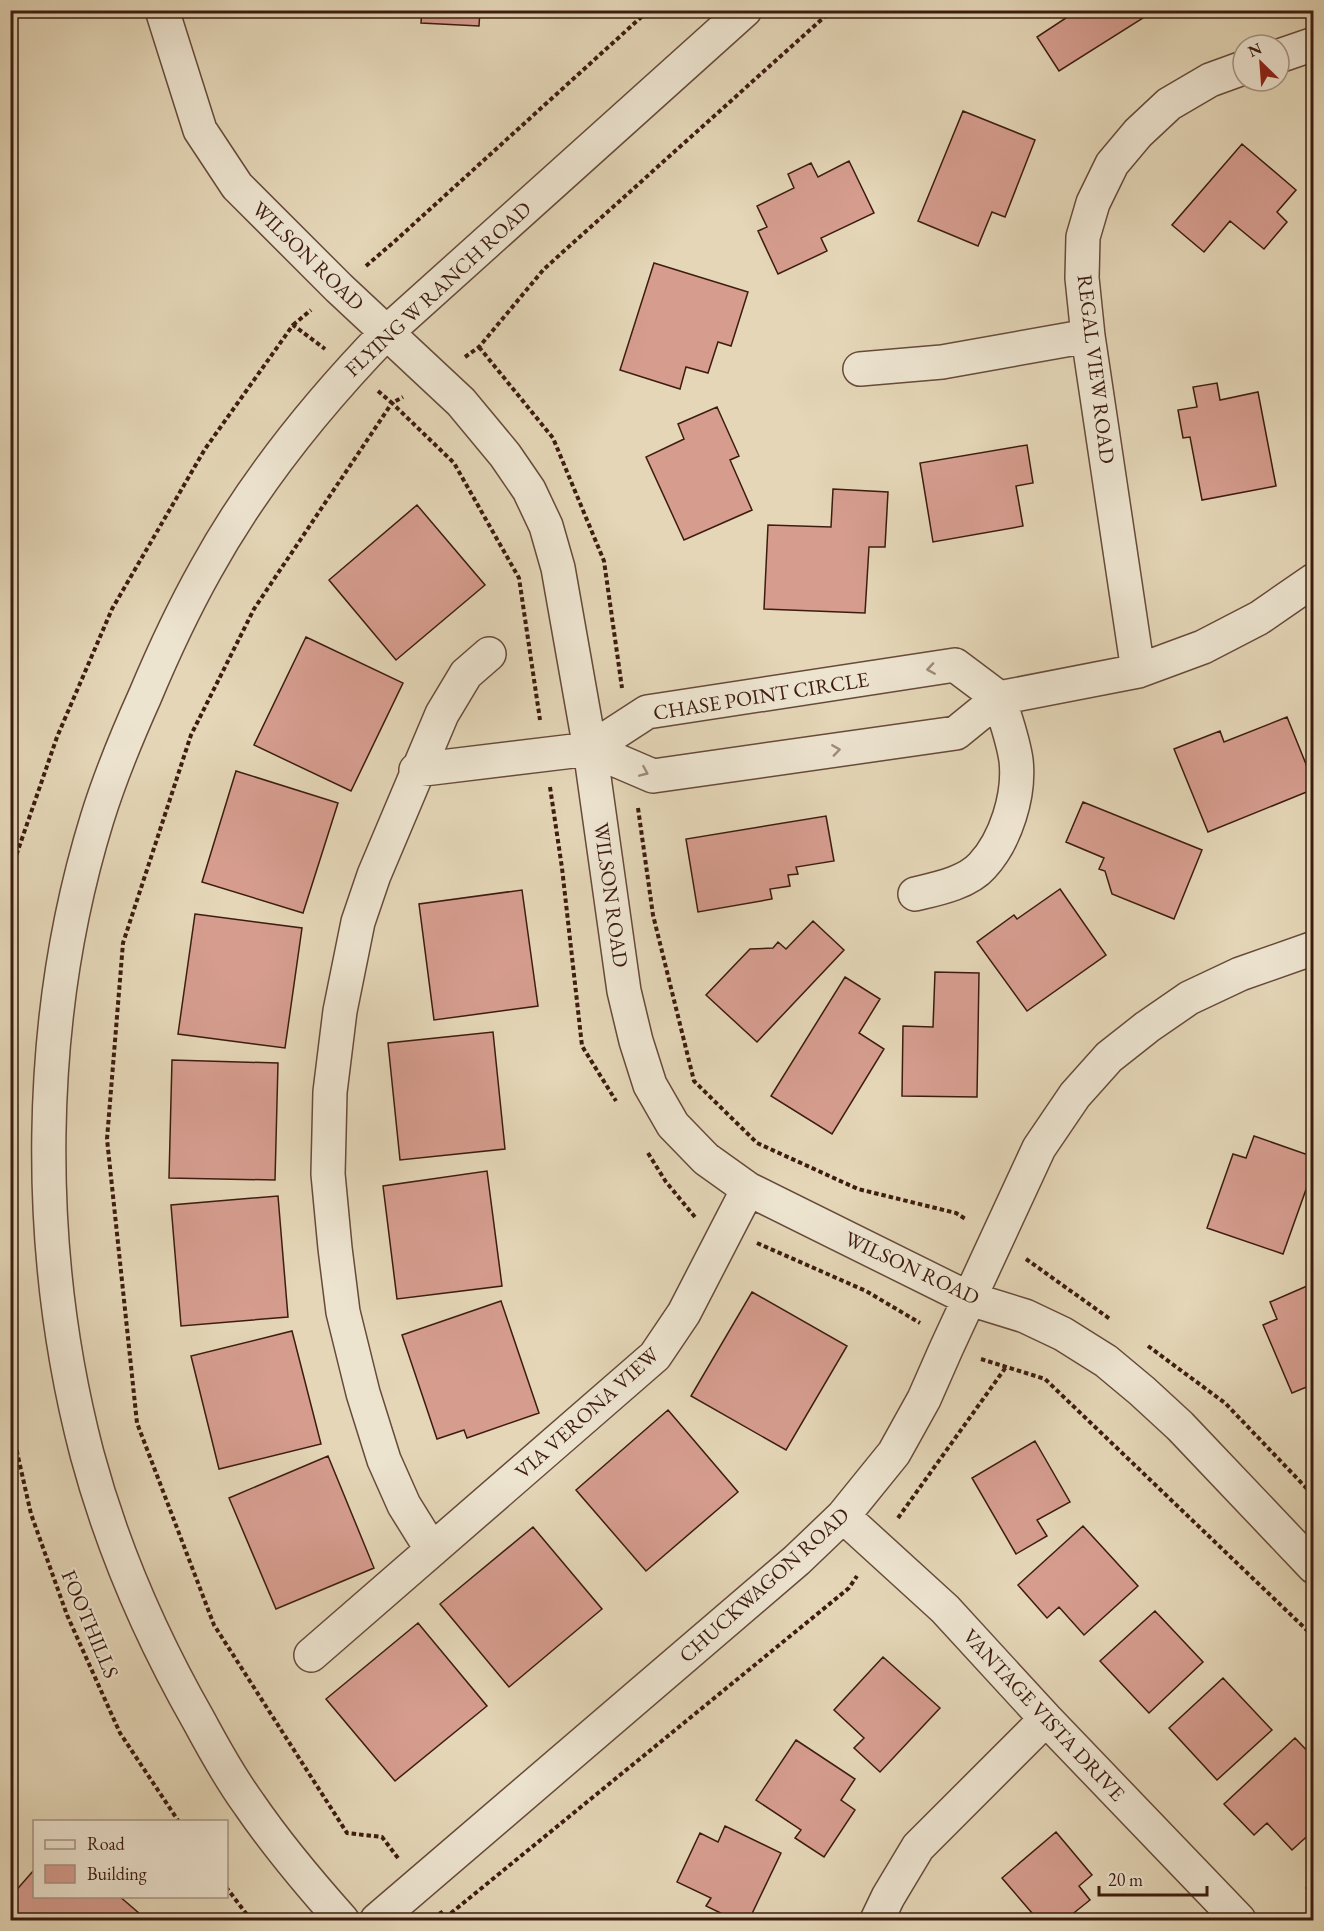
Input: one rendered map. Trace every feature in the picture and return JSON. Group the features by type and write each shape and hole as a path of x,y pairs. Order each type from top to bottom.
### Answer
{"street":[{"name":"WILSON ROAD","path":"162,10 200,130 237,186 339,288 460,402 505,455 529,490 546,526 558,568 591,749 624,991 650,1085 673,1125 706,1159 748,1189 970,1299 1025,1316 1063,1334 1106,1361 1180,1426 1314,1567"},
{"name":"FLYING W RANCH ROAD","path":"342,1920 297,1869 246,1801 168,1667 138,1600 112,1533 88,1456 71,1386 56,1288 50,1200 50,1110 54,1023 69,932 97,819 132,725 164,652 207,568 250,499 306,422 352,368 387,332 745,10"},
{"path":"1291,52 1314,44"},
{"name":"REGAL VIEW ROAD","path":"1138,671 1088,336 1082,278 1083,237 1093,203 1112,164 1138,133 1169,104 1210,80 1231,72"},
{"path":"860,369 942,362 1088,336"},
{"path":"416,770 591,749 653,776 956,733 999,698 1138,671 1203,647 1258,618 1314,580"},
{"path":"432,1550 404,1505 384,1460 363,1393 343,1312 334,1248 328,1174 330,1092 340,1011 358,922 374,874 416,770 442,714 466,674 489,654"},
{"name":"CHASE POINT CIRCLE","path":"591,749 647,712 955,665 999,698"},
{"path":"915,894 955,883 981,867 1000,838 1015,802 1016,760 999,698"},
{"name":"CHUCKWAGON ROAD","path":"377,1920 797,1560 843,1516 894,1453 924,1399 1039,1148 1075,1095 1109,1057 1189,998 1240,974 1314,948"},
{"name":"VIA VERONA VIEW","path":"311,1654 655,1356 684,1313 748,1189"},
{"name":"VANTAGE VISTA DRIVE","path":"843,1516 945,1609 1046,1719 1239,1920"},
{"path":"878,1920 888,1897 918,1847 1046,1719"}],"path":[{"path":"293,325 395,241 649,10"},
{"path":"478,347 553,438 604,561 627,725"},
{"path":"381,1838 347,1833 214,1625 137,1423 107,1139 123,943 191,735 254,609 392,403 454,463 519,578 562,868 582,1046 618,1104"},
{"path":"633,767 653,915 694,1081 757,1143 858,1189 956,1213 1111,1319"},
{"path":"648,1153 666,1182 693,1216 866,1291 985,1361 1046,1379 1314,1637"},
{"path":"1139,1340 1225,1403 1314,1496"},
{"path":"445,1918 849,1587 1006,1367"},
{"name":"FOOTHILLS","path":"10,1421 31,1514 67,1615 120,1733 178,1820"},
{"path":"228,1890 251,1920"}],"building":[{"path":"422,10 480,10 479,26 421,23"},
{"path":"1065,10 1150,10 1151,13 1059,71 1037,37 1069,16"},
{"path":"963,111 1035,140 1005,217 992,212 978,246 918,221"},
{"path":"1242,144 1296,190 1277,212 1287,222 1264,249 1230,221 1204,252 1172,225"},
{"path":"849,161 874,213 821,238 827,251 778,274 758,231 767,227 757,206 794,188 788,174 811,163 818,177"},
{"path":"654,263 748,292 731,346 718,342 708,373 686,367 680,389 620,370"},
{"path":"1217,383 1220,400 1258,392 1276,486 1202,500 1190,437 1183,438 1178,410 1197,407 1193,387"},
{"path":"717,407 739,456 730,460 752,510 684,540 646,457 684,439 678,424"},
{"path":"1027,445 1033,483 1016,486 1023,526 933,542 920,463"},
{"path":"833,489 888,492 885,547 869,547 865,613 764,609 768,525 831,527"},
{"path":"417,505 485,585 396,660 329,580"},
{"path":"306,637 403,683 351,791 254,745"},
{"path":"1314,678 1314,695 1307,681"},
{"path":"1287,717 1314,789 1208,832 1174,749 1220,731 1224,742"},
{"path":"236,771 338,803 303,913 202,882"},
{"path":"1083,802 1202,850 1174,919 1112,894 1105,871 1099,869 1104,858 1066,842"},
{"path":"826,816 834,861 796,867 798,874 788,875 790,886 770,889 772,899 698,912 686,839"},
{"path":"1060,889 1106,955 1027,1011 977,942 1014,915 1017,919"},
{"path":"522,890 538,1006 434,1020 419,904"},
{"path":"195,914 302,928 285,1048 178,1034"},
{"path":"813,921 844,950 757,1042 706,995 750,949 773,948 778,942 786,949"},
{"path":"935,972 979,973 977,1097 902,1096 903,1026 933,1027"},
{"path":"845,977 880,999 859,1033 884,1049 832,1134 771,1096"},
{"path":"493,1032 505,1149 400,1160 388,1043"},
{"path":"172,1060 278,1063 275,1180 169,1178"},
{"path":"1254,1136 1314,1157 1314,1167 1283,1254 1207,1228 1233,1154 1246,1158"},
{"path":"487,1171 502,1286 397,1299 383,1186"},
{"path":"278,1196 288,1317 181,1326 171,1205"},
{"path":"1314,1283 1314,1384 1292,1393 1263,1325 1277,1319 1270,1302"},
{"path":"752,1292 847,1346 786,1450 691,1396"},
{"path":"501,1301 539,1413 467,1438 464,1430 437,1439 402,1335"},
{"path":"292,1331 321,1444 219,1469 191,1356"},
{"path":"668,1410 738,1492 646,1571 576,1490"},
{"path":"1035,1441 1070,1502 1037,1520 1047,1536 1016,1554 972,1478"},
{"path":"328,1456 374,1568 276,1609 229,1498"},
{"path":"1083,1526 1138,1586 1084,1635 1059,1607 1047,1618 1018,1585"},
{"path":"533,1527 602,1609 509,1687 440,1604"},
{"path":"1155,1611 1203,1662 1149,1713 1100,1661"},
{"path":"418,1623 487,1706 395,1781 326,1699"},
{"path":"883,1657 940,1708 880,1772 854,1748 864,1738 834,1710"},
{"path":"1223,1678 1272,1730 1217,1780 1169,1728"},
{"path":"1295,1738 1314,1758 1314,1830 1292,1850 1267,1823 1254,1835 1224,1804"},
{"path":"796,1740 855,1779 841,1800 855,1810 824,1857 795,1838 801,1830 756,1800"},
{"path":"725,1826 781,1853 749,1920 735,1920 706,1906 711,1898 677,1882 700,1833 718,1842"},
{"path":"1056,1832 1092,1875 1079,1886 1090,1900 1065,1920 1038,1920 1002,1878"},
{"path":"33,1871 33,1898 121,1898 147,1920 10,1920 10,1902 15,1897 12,1895"},
{"path":"1314,1880 1314,1896 1306,1888"}]}
